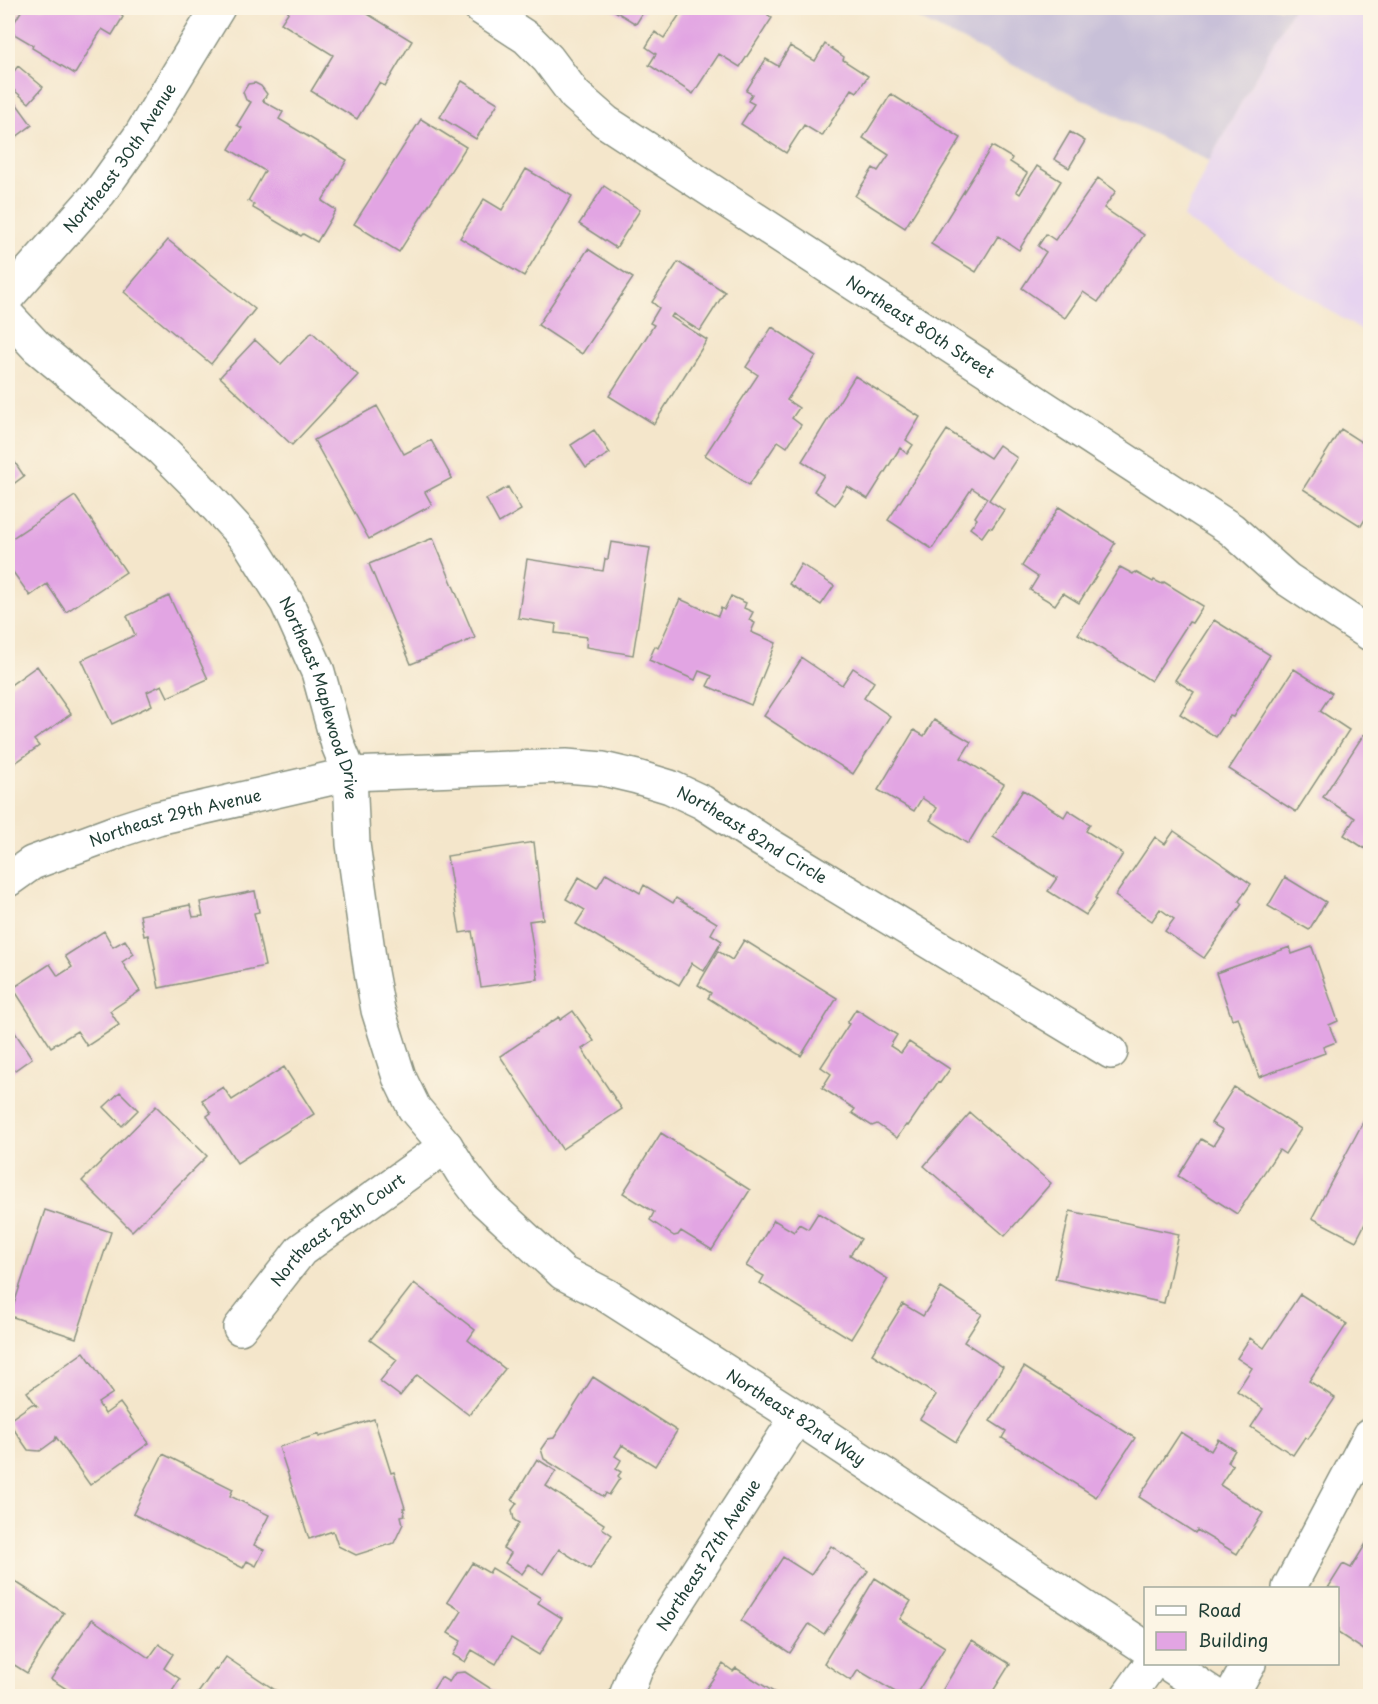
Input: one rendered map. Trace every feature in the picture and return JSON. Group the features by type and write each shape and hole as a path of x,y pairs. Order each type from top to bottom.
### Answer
{"street":[{"name":"Northeast 30th Avenue","path":"8,296 100,192 140,136 218,8"},
{"name":"Northeast 80th Street","path":"480,8 528,38 548,59 575,94 606,122 1231,529 1287,579 1371,634"},
{"name":"Northeast Maplewood Drive","path":"8,316 37,347 161,449 248,542 287,603 318,672 338,745 350,774 353,844 378,1010 399,1077 414,1108 454,1159"},
{"name":"Northeast 82nd Circle","path":"350,774 566,766 603,770 670,787 722,814 761,840 1111,1052"},
{"name":"Northeast 29th Avenue","path":"8,880 32,863 140,824 350,774"},
{"name":"Northeast 28th Court","path":"240,1328 301,1250 454,1159"},
{"name":"Northeast 82nd Way","path":"454,1159 484,1200 562,1273 606,1295 797,1417 1144,1647"},
{"name":"Northeast 27th Avenue","path":"626,1696 636,1670 654,1639 797,1417"},
{"path":"1290,1587 1371,1435"},
{"path":"1128,1696 1150,1665"},
{"path":"1170,1665 1216,1696"},
{"path":"1231,1696 1248,1665"}],"shaded area":[{"path":"896,8 1293,8 1209,161"},
{"path":"1293,8 1370,8 1370,336 1183,218 1209,161"}],"building":[{"path":"23,8 126,8 112,35 102,29 75,74 9,31"},
{"path":"291,8 358,8 412,41 385,86 379,83 357,119 311,91 333,55 281,23"},
{"path":"610,8 646,8 636,24"},
{"path":"684,8 773,8 768,15 772,18 740,67 719,54 693,94 649,65 656,54 646,47 655,32 664,38"},
{"path":"825,44 844,57 843,60 868,76 857,92 852,89 822,136 804,125 786,153 741,124 754,104 748,101 752,94 746,91 766,59 778,66 790,46 815,61"},
{"path":"18,66 43,87 29,103 8,85 8,79"},
{"path":"462,81 498,103 476,139 440,117"},
{"path":"255,83 261,86 267,94 263,101 283,112 279,119 347,160 322,201 336,210 317,242 303,234 301,236 253,208 254,205 248,201 265,171 229,149 242,128 237,125 251,102 246,100 243,92 248,84"},
{"path":"8,92 32,125 8,143"},
{"path":"891,94 961,138 905,228 855,196 873,168 878,171 889,155 863,138"},
{"path":"421,119 466,147 399,252 354,224"},
{"path":"1070,132 1085,141 1069,168 1054,159"},
{"path":"992,146 1012,158 1010,162 1027,173 1016,191 1020,194 1037,166 1061,181 1019,250 998,236 976,272 931,244"},
{"path":"526,169 572,196 524,276 460,238 484,199 502,210"},
{"path":"1098,178 1116,191 1104,208 1144,235 1098,302 1083,292 1065,318 1022,288 1046,252 1038,246 1046,234 1055,240"},
{"path":"604,186 640,210 616,248 579,224"},
{"path":"168,240 255,309 211,364 124,292"},
{"path":"588,249 633,278 582,354 538,325"},
{"path":"678,262 725,292 700,331 673,314 671,317 707,340 654,424 609,396 654,325 650,323 659,308 652,302"},
{"path":"772,327 816,356 787,400 799,408 792,418 801,425 787,447 778,441 749,485 705,455 758,375 746,367"},
{"path":"312,332 358,375 292,445 220,377 255,340 281,364"},
{"path":"855,376 920,417 906,440 913,445 907,454 900,448 868,499 847,486 835,505 814,491 824,475 802,461"},
{"path":"377,406 404,454 431,440 452,478 425,492 432,505 369,539 314,440"},
{"path":"1370,427 1370,511 1361,526 1303,489 1341,429 1361,442"},
{"path":"594,430 610,453 586,468 571,445"},
{"path":"947,430 990,458 999,445 1017,458 989,500 1004,510 992,528 989,527 982,537 970,528 987,498 972,488 932,549 888,520"},
{"path":"8,452 24,476 8,488"},
{"path":"508,487 521,510 499,523 486,499"},
{"path":"75,496 126,572 66,612 47,584 30,596 8,565 8,541"},
{"path":"1059,507 1115,543 1079,603 1063,593 1055,605 1030,590 1038,577 1022,566"},
{"path":"433,538 475,638 411,664 369,564"},
{"path":"611,542 650,548 633,655 586,647 587,637 555,633 556,624 518,618 527,559 603,571"},
{"path":"801,564 834,586 821,605 789,584"},
{"path":"1120,567 1153,582 1154,580 1162,584 1164,582 1203,606 1192,623 1189,622 1151,681 1078,634"},
{"path":"169,596 208,679 168,697 162,685 147,692 152,705 112,724 82,660 135,635 127,616"},
{"path":"731,596 746,603 744,608 753,612 749,620 755,623 751,632 776,643 751,705 707,686 712,676 699,671 695,680 649,660 655,646 658,648 680,599 718,616 721,608 724,610"},
{"path":"1214,620 1270,655 1233,717 1230,716 1216,737 1180,714 1194,692 1175,680"},
{"path":"802,658 842,685 853,668 874,682 864,698 890,716 853,774 764,716"},
{"path":"37,666 71,714 34,740 39,746 8,768 8,687"},
{"path":"1294,669 1332,693 1320,711 1349,730 1296,812 1229,769"},
{"path":"934,720 971,742 961,758 1004,784 968,844 930,820 937,808 922,798 914,811 878,790 914,730 924,736"},
{"path":"1364,734 1370,738 1370,852 1344,835 1355,818 1323,797"},
{"path":"1023,790 1064,817 1068,810 1090,824 1086,831 1123,854 1086,915 1048,891 1057,878 993,837"},
{"path":"1174,831 1251,884 1239,901 1242,904 1204,958 1165,931 1174,919 1160,909 1152,921 1115,896 1155,837 1165,844"},
{"path":"534,842 543,919 529,921 538,979 481,987 472,931 460,933 447,856"},
{"path":"606,873 640,893 644,885 673,903 676,898 717,923 711,934 722,941 704,971 692,963 679,985 576,924 585,910 566,899 579,877 597,888"},
{"path":"1285,877 1326,902 1309,930 1268,906"},
{"path":"255,891 259,912 254,913 265,966 159,988 148,935 144,936 140,915 190,905 193,917 203,916 200,902"},
{"path":"104,931 113,947 125,940 134,954 122,962 140,991 110,1011 119,1025 87,1046 77,1031 51,1047 13,988 50,964 58,976 72,967 65,956"},
{"path":"744,940 837,998 801,1056 708,998 711,993 698,985 718,951 732,960"},
{"path":"1290,947 1292,954 1312,947 1338,1021 1329,1025 1336,1042 1323,1047 1325,1053 1259,1077 1238,1017 1232,1019 1216,973"},
{"path":"856,1009 897,1035 890,1046 901,1053 909,1042 950,1069 897,1138 877,1124 872,1126 852,1113 855,1109 822,1088 831,1074 821,1067"},
{"path":"573,1011 594,1041 582,1049 622,1109 562,1149 500,1056 559,1017 560,1020"},
{"path":"8,1022 32,1058 8,1075"},
{"path":"284,1067 314,1114 237,1163 207,1116 211,1113 202,1100 223,1087 232,1100"},
{"path":"1234,1087 1301,1129 1285,1154 1279,1150 1237,1214 1178,1176 1201,1139 1213,1146 1223,1130 1211,1123"},
{"path":"120,1092 138,1110 122,1126 104,1107"},
{"path":"156,1106 207,1156 132,1231 82,1181"},
{"path":"1370,1109 1370,1214 1356,1241 1312,1218"},
{"path":"970,1113 1051,1183 1005,1236 924,1166"},
{"path":"661,1133 750,1190 712,1250 681,1231 674,1236 650,1220 654,1212 623,1193"},
{"path":"45,1210 111,1232 76,1338 10,1316"},
{"path":"1070,1211 1179,1234 1164,1303 1055,1279"},
{"path":"818,1213 861,1239 850,1255 888,1279 851,1339 760,1283 764,1276 746,1266 774,1220 794,1232 799,1224 808,1229"},
{"path":"414,1283 475,1330 468,1340 505,1369 469,1415 417,1375 400,1396 380,1381 397,1360 370,1340"},
{"path":"941,1288 982,1314 964,1342 1003,1367 956,1442 920,1419 936,1395 872,1354 903,1304 923,1316"},
{"path":"1300,1294 1347,1324 1309,1381 1335,1398 1308,1439 1305,1437 1293,1455 1251,1427 1263,1409 1237,1391 1252,1368 1237,1358 1250,1338 1264,1348"},
{"path":"84,1352 113,1393 98,1403 105,1414 120,1403 149,1443 90,1485 56,1437 40,1451 28,1450 8,1421 32,1404 37,1406 27,1392"},
{"path":"1024,1367 1135,1438 1096,1497 1002,1438 1006,1431 990,1421"},
{"path":"593,1377 677,1431 655,1466 622,1445 615,1456 621,1460 616,1469 621,1472 618,1476 620,1478 609,1495 606,1493 604,1497 544,1459 541,1449 548,1439 554,1438"},
{"path":"374,1419 391,1473 394,1472 405,1515 401,1516 403,1524 394,1543 356,1555 338,1546 333,1531 309,1539 279,1447"},
{"path":"1181,1432 1211,1451 1218,1439 1235,1450 1228,1462 1233,1465 1220,1485 1263,1513 1237,1554 1197,1530 1195,1533 1139,1497"},
{"path":"163,1454 233,1489 230,1496 269,1515 254,1545 264,1550 256,1566 247,1561 243,1568 133,1514"},
{"path":"537,1459 556,1471 546,1486 604,1524 602,1528 612,1535 590,1569 559,1549 543,1574 529,1564 522,1574 505,1563 511,1553 503,1548 519,1523 514,1520 512,1510 517,1503 512,1500"},
{"path":"1370,1537 1370,1654 1339,1634 1339,1587 1329,1587 1343,1564 1351,1568"},
{"path":"831,1546 868,1571 824,1634 809,1624 790,1653 741,1621 783,1557 811,1575"},
{"path":"472,1563 489,1573 492,1568 541,1598 538,1603 562,1618 539,1655 511,1638 496,1664 472,1650 465,1662 453,1655 461,1641 448,1633 462,1611 447,1602"},
{"path":"8,1577 64,1613 27,1673 8,1661"},
{"path":"875,1578 911,1601 900,1619 945,1647 915,1696 902,1696 858,1670 851,1681 824,1663"},
{"path":"92,1619 149,1658 159,1644 173,1654 164,1668 180,1679 169,1696 77,1696 51,1679"},
{"path":"972,1640 1010,1664 990,1696 939,1696"},
{"path":"226,1657 284,1696 196,1696"},
{"path":"723,1664 733,1671 736,1668 780,1696 701,1696"},
{"path":"465,1672 502,1696 429,1696 441,1677 449,1682 455,1673"}]}
